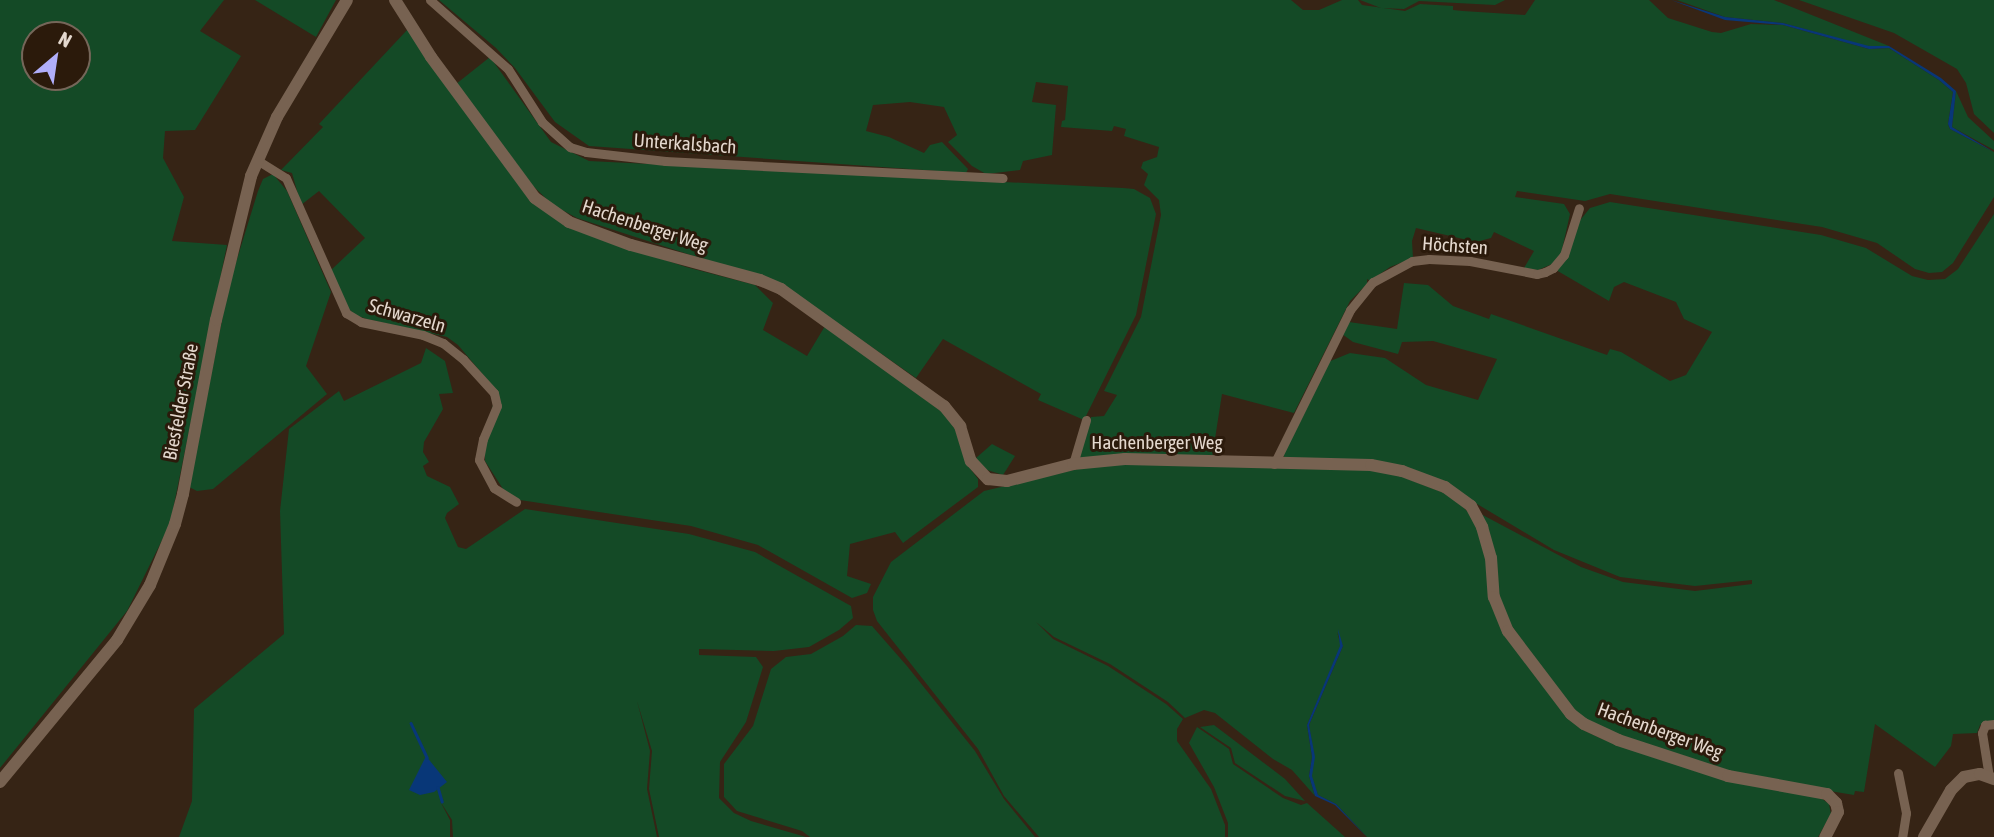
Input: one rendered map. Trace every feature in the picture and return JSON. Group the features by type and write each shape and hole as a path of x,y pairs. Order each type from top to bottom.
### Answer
{"street":[{"name":"Biesfelder Straße","path":"0,782 117,640 138,608 169,541 183,494 230,253 257,160 277,117 347,0"},
{"name":"Hachenberger Weg","path":"396,0 474,116 535,198 551,211 569,222 631,245 760,280 781,289 944,406 960,426 977,470 988,479 1007,481 1073,464 1125,458 1371,465 1411,474 1454,492 1471,506 1482,527 1491,558 1494,597 1504,622 1571,714 1584,724 1618,740 1728,776 1827,794 1836,803 1838,812 1825,837"},
{"name":"Unterkalsbach","path":"430,0 508,69 542,122 570,147 586,152 666,161 1003,178"},
{"name":"Schwarzeln","path":"257,160 286,178 346,313 361,322 423,335 443,343 463,359 494,393 497,406 483,439 479,460 494,488 516,502"},
{"name":"Höchsten","path":"1274,464 1350,310 1373,282 1412,261 1429,259 1471,261 1537,274 1545,272 1553,268 1564,255 1579,208"},
{"path":"1073,464 1086,420"},
{"path":"1924,837 1951,790 1964,777 1973,774 1991,778 1982,733 1985,725 1994,724"},
{"path":"1898,773 1906,813 1902,837"}],"green space":[{"path":"0,0 224,0 200,31 241,56 195,130 165,131 163,158 184,197 172,241 227,245 170,524 127,611 0,768"},
{"path":"255,0 336,0 316,37"},
{"path":"439,0 1291,0 1303,10 1319,10 1342,0 1358,0 1362,5 1405,11 1420,4 1453,6 1453,10 1525,15 1535,0 1649,0 1668,18 1712,32 1721,33 1751,24 1783,25 1869,49 1889,48 1953,92 1948,124 1950,129 1994,152 1994,197 1953,263 1942,272 1929,273 1915,269 1877,243 1822,227 1610,194 1585,201 1517,191 1515,197 1564,204 1570,214 1561,254 1552,264 1538,270 1524,268 1534,251 1494,232 1491,238 1476,242 1416,228 1412,241 1413,258 1390,267 1370,281 1367,279 1367,284 1350,301 1294,413 1222,394 1212,458 1078,459 1091,417 1104,416 1117,395 1104,391 1141,317 1161,215 1159,200 1144,185 1148,174 1141,168 1143,162 1157,157 1159,147 1124,136 1126,129 1114,126 1112,131 1061,127 1062,121 1065,120 1068,86 1036,82 1032,102 1056,105 1052,155 1023,161 1020,170 986,174 972,166 948,142 957,135 944,107 910,102 873,105 866,131 889,137 924,153 930,145 942,142 968,169 966,173 589,146 555,122 515,68 496,48"},
{"path":"1360,0 1505,0 1495,5 1419,1 1404,9 1381,8"},
{"path":"1677,0 1774,0 1889,46 1869,47 1783,23 1725,17"},
{"path":"1799,0 1994,0 1994,133 1974,114 1966,83 1957,69 1894,33"},
{"path":"408,29 533,203 573,229 686,267 755,285 773,303 763,330 807,356 825,326 945,414 955,429 966,463 978,479 978,487 903,543 895,532 850,544 847,576 871,584 867,593 852,598 758,545 691,526 520,500 505,492 485,461 485,444 496,390 458,345 447,337 367,319 355,315 345,305 330,271 365,238 319,191 301,205 292,173 281,170 323,127 319,124"},
{"path":"490,57 551,142 589,161 1123,188 1134,189 1150,198 1156,214 1136,315 1084,420 1038,400 1041,394 943,339 916,378 783,285 577,218 553,205 533,186 456,84"},
{"path":"1956,91 1968,117 1994,141 1994,150 1952,127"},
{"path":"273,174 287,191 331,292 306,366 327,394 213,489 197,491 189,487 229,285 258,191 263,179"},
{"path":"1610,202 1821,235 1866,248 1912,276 1928,280 1945,279 1958,269 1994,214 1994,722 1980,725 1977,733 1953,734 1951,746 1935,767 1875,724 1864,792 1855,791 1854,795 1750,778 1605,731 1573,710 1503,614 1479,513 1581,567 1623,582 1695,591 1752,584 1752,580 1695,586 1620,577 1554,550 1437,480 1286,460 1282,453 1328,362 1350,353 1385,358 1426,385 1478,400 1497,359 1433,341 1402,342 1398,354 1353,342 1342,334 1349,322 1397,329 1404,283 1428,285 1453,306 1489,319 1491,314 1607,355 1610,349 1621,352 1670,381 1686,375 1712,332 1684,319 1676,302 1624,282 1614,287 1609,301 1556,270 1577,224 1590,208"},
{"path":"426,348 445,361 453,393 439,394 443,409 424,442 423,452 429,462 423,466 427,476 450,487 459,504 447,513 445,518 458,547 466,549 525,509 689,534 755,552 851,606 853,618 839,630 809,647 774,651 699,649 699,655 756,657 763,667 746,722 720,762 719,798 734,813 751,821 806,837 659,837 649,789 652,751 637,701 650,751 647,789 657,837 453,837 452,820 440,801 450,820 450,837 179,837 192,801 194,709 284,634 280,511 289,429 339,391 344,401 421,363"},
{"path":"992,444 1015,456 1003,475 981,468 976,458"},
{"path":"1095,465 1356,468 1400,476 1452,496 1469,513 1478,530 1485,551 1490,598 1583,730 1602,739 1727,779 1821,798 1829,804 1831,814 1818,837 1367,837 1336,804 1318,795 1311,776 1314,757 1309,725 1343,646 1337,632 1341,646 1307,725 1312,757 1309,776 1315,796 1292,770 1273,759 1215,713 1204,710 1185,718 1168,702 1110,664 1054,637 1036,622 1053,639 1108,666 1166,704 1183,719 1177,729 1177,741 1211,789 1225,825 1225,837 1039,837 1004,796 978,749 877,621 873,610 873,597 891,562 984,491"},
{"path":"856,625 872,626 907,666 975,751 1004,799 1035,837 810,837 802,831 737,811 724,797 724,764 753,726 771,669 786,657 811,654 843,636"},
{"path":"1214,725 1285,779 1305,801 1285,796 1235,763 1231,748 1200,727"},
{"path":"1197,727 1229,749 1233,764 1283,798 1301,805 1307,803 1345,837 1228,837 1228,823 1214,787 1189,743"}],"water":[{"path":"1671,0 1725,17 1783,23 1869,46 1889,46 1941,78 1956,91 1952,127 1994,152 1950,129 1948,124 1953,92 1889,48 1869,49 1783,25 1725,20"},
{"path":"1338,629 1343,646 1309,725 1315,757 1312,776 1318,795 1336,804 1367,837 1335,805 1315,796 1309,776 1312,757 1307,725 1340,646"},
{"path":"426,756 447,782 434,792 420,795 409,790"}],"waterway":[{"path":"411,723 427,758"},
{"path":"438,787 442,801"}]}
